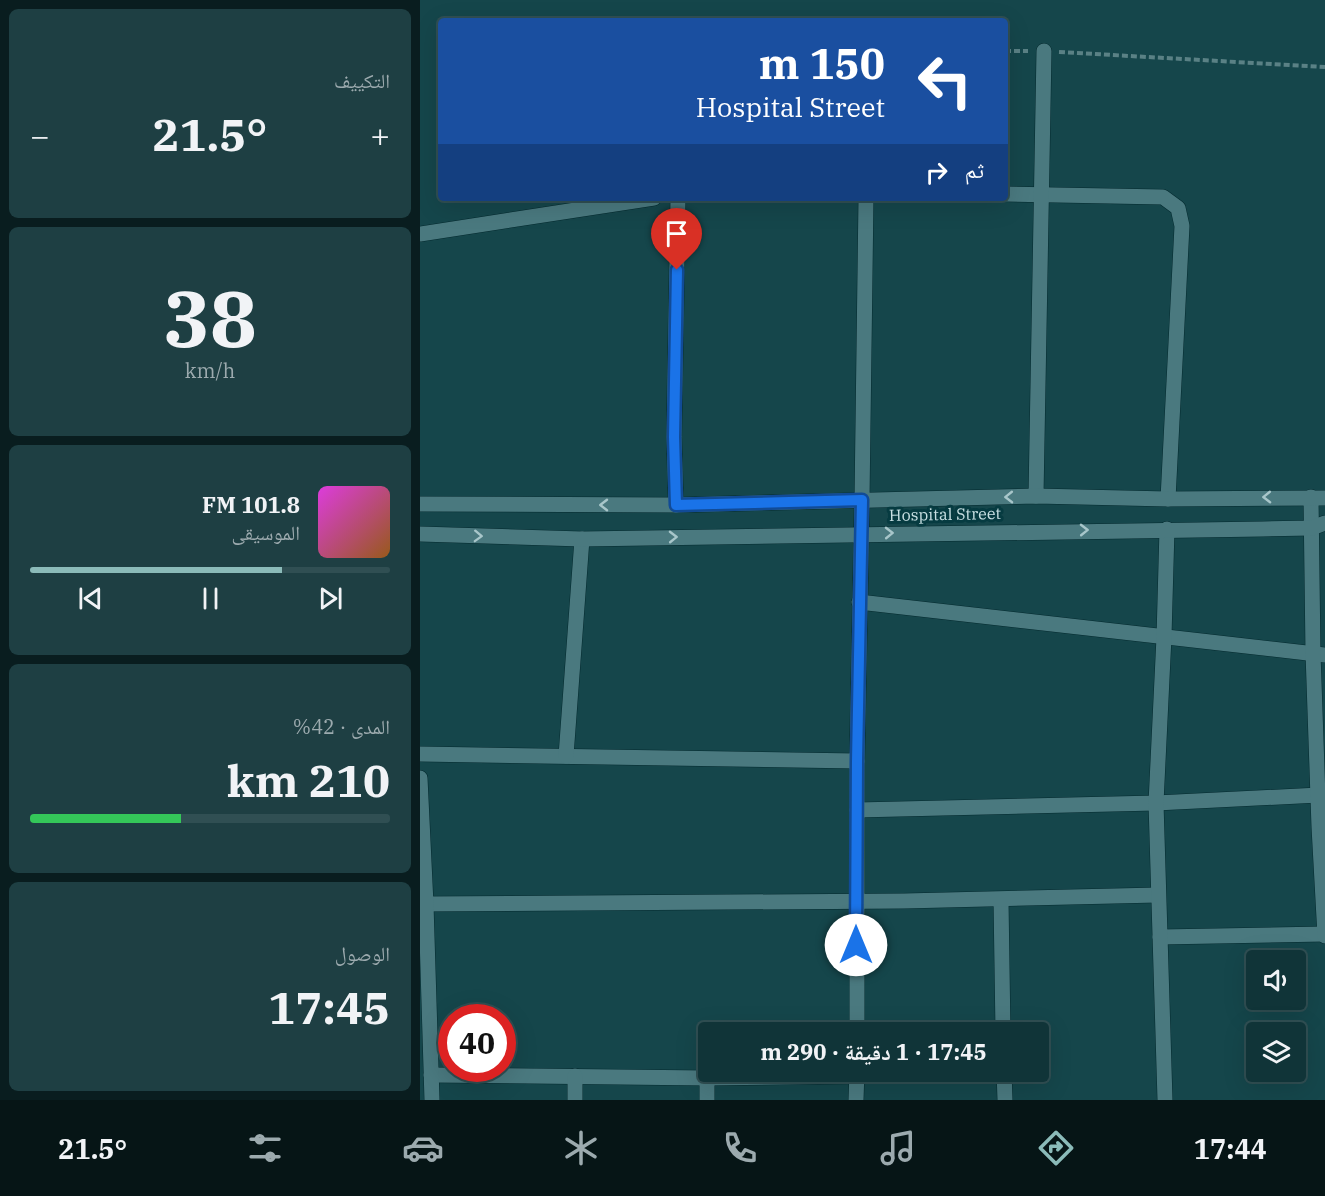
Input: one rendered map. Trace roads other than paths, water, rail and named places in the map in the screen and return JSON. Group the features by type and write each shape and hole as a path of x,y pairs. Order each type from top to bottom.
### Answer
{"street":[{"path":"1036,496 1044,51"},
{"path":"1008,194 1163,197 1178,208 1182,226 1168,499"},
{"path":"420,234 634,201"},
{"path":"676,505 674,437 678,201"},
{"path":"857,1022 857,761 866,201"},
{"name":"Hospital Street","path":"420,504 676,505 1036,496 1168,499 1318,497"},
{"path":"1160,937 1325,935 1321,805 1318,497"},
{"name":"Hospital Street","path":"420,534 582,539 1318,525"},
{"path":"1165,1100 1156,803 1167,529"},
{"path":"566,756 582,539"},
{"path":"859,602 1319,654"},
{"path":"420,754 857,761"},
{"path":"420,778 432,1100"},
{"path":"857,810 1156,803 1321,805"},
{"path":"423,904 1001,900 1158,895"},
{"path":"1001,900 1003,1022"},
{"path":"431,1075 698,1078"},
{"path":"575,1076 576,1100"},
{"path":"706,1100 707,1082"},
{"path":"856,1100 857,1082"},
{"path":"1004,1082 1005,1100"}]}
